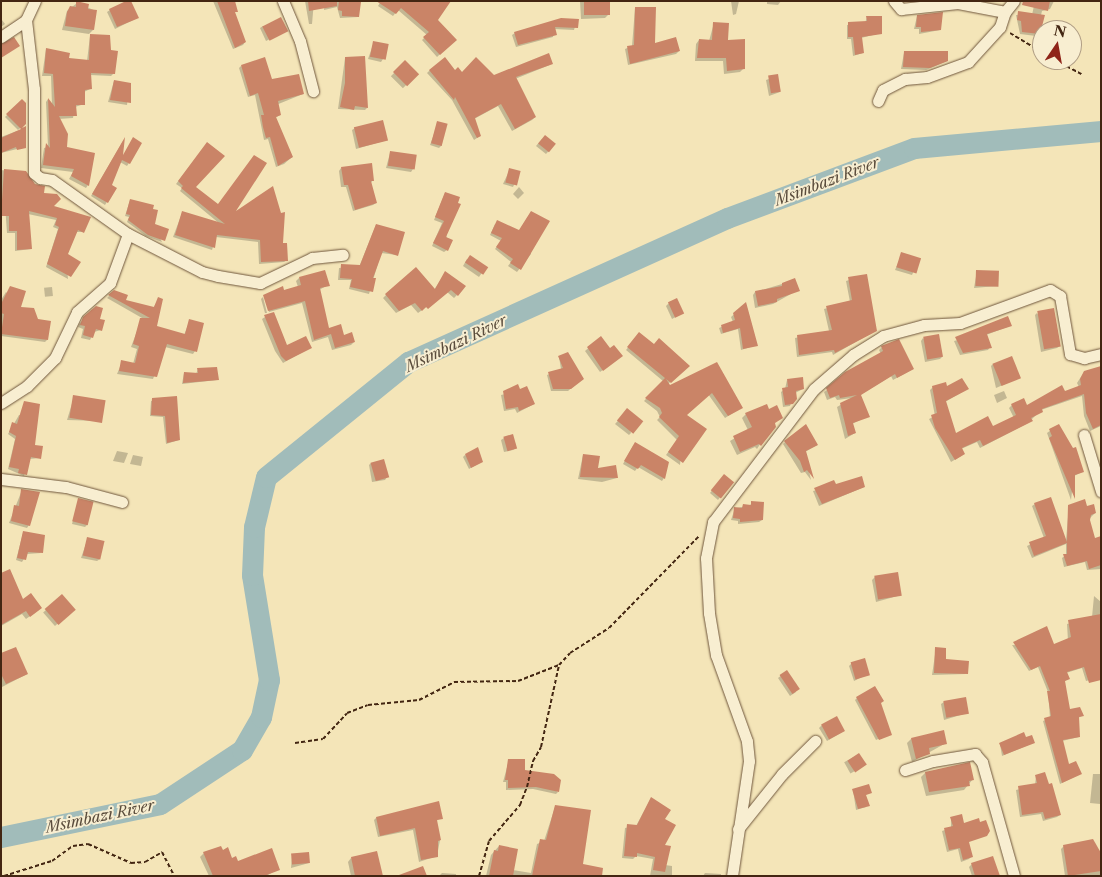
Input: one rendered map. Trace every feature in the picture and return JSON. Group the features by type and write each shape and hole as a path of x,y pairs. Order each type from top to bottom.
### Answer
{"street":[{"path":"1,37 26,20 35,1"},
{"path":"283,1 300,41 312,91"},
{"path":"894,1 901,9 958,2 1005,12"},
{"path":"878,101 884,90 905,78 927,77 968,62 1000,26 1005,12 1014,1"},
{"path":"26,20 34,89 34,173 40,178 52,180 128,234 202,272 251,283 268,280 312,258 343,255"},
{"path":"2,406 27,386 55,358 76,312 110,283 128,234"},
{"path":"732,876 749,761 747,741 716,655 710,621 706,558 713,522 814,389 853,355 884,336 924,324 960,323 1050,290 1060,296 1070,354 1084,358 1101,354"},
{"path":"1084,435 1101,491"},
{"path":"1,479 66,488 122,502"},
{"path":"738,829 782,774 815,741"},
{"path":"905,770 933,761 975,754 982,762 1014,876"}],"path":[{"path":"1000,26 1032,46"},
{"path":"1074,70 1081,74"},
{"path":"295,743 323,738 347,713 368,706 419,700 454,682 518,682 559,665 570,653 609,628 713,522"},
{"path":"479,876 489,841 520,805 527,787 533,761 541,747 559,665"},
{"path":"4,876 52,861 74,846 88,844 131,863 145,862 162,852 174,876"}],"building":[{"path":"76,1 89,4 88,9 97,10 94,30 65,26 67,12 70,6 76,7"},
{"path":"126,1 131,1 139,18 117,27 109,9"},
{"path":"217,1 235,1 238,12 235,12 246,42 235,48"},
{"path":"308,1 337,1 337,6 309,11"},
{"path":"339,1 361,2 359,17 342,16 342,11 338,10"},
{"path":"376,1 451,1 438,20 457,40 440,55 423,37 429,32 401,8 396,14"},
{"path":"584,1 610,1 610,15 584,15"},
{"path":"1023,1 1050,1 1048,11 1022,5"},
{"path":"635,7 656,7 655,43 676,37 680,51 630,64 627,46 634,45"},
{"path":"1018,11 1045,15 1044,20 1032,20 1032,33 1022,32 1021,21 1017,20"},
{"path":"943,12 941,30 921,32 921,27 916,27 917,15"},
{"path":"866,16 882,16 882,34 862,37 864,53 855,55 853,37 848,37 848,22 867,21"},
{"path":"281,17 288,31 270,41 262,27"},
{"path":"561,18 579,19 578,28 555,27 557,35 518,45 514,32"},
{"path":"713,22 729,23 728,40 745,39 745,69 727,71 726,58 697,58 699,39 712,40"},
{"path":"90,34 110,35 111,50 118,51 115,74 91,73 92,89 85,90 85,105 76,105 77,116 59,116 68,134 67,147 95,153 89,186 71,176 74,169 43,165 46,143 50,148 48,98 55,107 53,74 44,73 46,48 70,53 69,58 89,60"},
{"path":"14,37 20,46 1,58 1,44"},
{"path":"373,41 389,44 386,60 370,57"},
{"path":"904,51 948,51 948,61 930,68 903,67"},
{"path":"549,53 553,64 516,77 536,117 515,129 501,104 475,118 481,136 477,138 455,97 454,100 429,70 445,57 455,70 458,67 462,72 476,57 494,75"},
{"path":"365,56 368,108 355,106 354,110 340,107 345,83 345,57"},
{"path":"265,57 272,79 299,74 304,94 278,101 281,115 276,117 293,157 278,166 270,137 266,138 261,115 264,115 258,93 250,96 241,65"},
{"path":"405,60 419,74 407,86 393,72"},
{"path":"778,74 781,92 771,93 768,76"},
{"path":"114,80 131,83 131,103 110,100"},
{"path":"22,99 26,103 26,124 22,128 26,126 26,148 17,150 16,147 1,153 1,138 21,129 6,114"},
{"path":"383,120 388,140 359,148 354,127"},
{"path":"437,121 448,124 442,146 431,143"},
{"path":"545,135 556,144 549,152 538,144"},
{"path":"125,137 123,155 133,137 142,143 130,164 122,160 112,185 117,188 108,203 92,194"},
{"path":"207,142 225,156 196,187 218,204 254,155 267,163 236,211 273,186 281,213 285,212 283,243 287,243 288,261 261,262 260,240 217,235 215,248 175,235 182,211 225,224 181,188 183,186 178,181"},
{"path":"390,151 417,155 415,170 388,166"},
{"path":"372,163 374,181 371,181 377,203 355,210 348,185 344,185 341,167"},
{"path":"509,168 521,171 517,185 505,183"},
{"path":"4,169 26,171 35,184 45,186 44,193 57,194 61,199 54,206 91,217 84,233 78,230 68,254 81,262 71,277 47,264 59,227 55,225 57,218 29,211 32,249 17,250 17,231 9,231 9,216 1,216"},
{"path":"445,192 460,197 458,203 461,204 446,237 453,240 448,251 433,243 444,221 435,217"},
{"path":"130,199 154,205 153,209 158,210 155,224 169,229 165,241 148,235 128,220 130,215 126,214"},
{"path":"531,211 550,221 521,270 510,263 513,259 496,247 502,238 491,233 497,220 519,230"},
{"path":"376,224 405,232 398,256 383,251 373,278 376,278 373,292 350,287 352,279 340,278 341,264 360,265"},
{"path":"901,252 921,258 916,273 896,267"},
{"path":"470,255 488,267 483,275 465,262"},
{"path":"416,267 435,289 445,271 466,286 458,296 451,290 428,309 426,307 422,311 415,303 399,311 385,294"},
{"path":"325,270 330,286 320,288 329,328 341,324 344,335 352,332 355,342 335,348 331,334 314,340 305,301 268,311 263,295 283,286 284,290 301,285 299,277"},
{"path":"976,270 999,271 998,287 975,286"},
{"path":"867,274 877,331 835,353 834,350 799,355 797,335 832,330 826,306 852,300 848,277"},
{"path":"795,278 800,291 777,299 777,302 758,306 755,291 782,286 782,283"},
{"path":"10,286 26,291 21,307 34,308 38,319 51,321 48,340 1,334 4,314 1,313 1,304"},
{"path":"114,290 128,295 126,300 154,307 158,297 163,299 157,326 185,334 189,319 204,323 197,352 167,344 157,377 119,371 121,360 135,363 139,346 133,344 140,318 150,318 108,295"},
{"path":"677,298 684,313 675,318 668,302"},
{"path":"746,302 758,346 743,349 740,328 723,333 721,325 735,320 733,313"},
{"path":"96,306 103,308 100,319 105,320 102,331 96,329 93,338 83,335 85,326 80,325 83,317"},
{"path":"1054,308 1061,346 1044,349 1037,311"},
{"path":"274,312 287,345 306,336 312,348 286,361 281,356 264,315"},
{"path":"1008,316 1012,326 987,334 992,348 963,353 955,337"},
{"path":"639,332 654,344 659,338 690,366 671,383 666,379 670,385 717,362 743,408 728,416 712,393 687,415 707,429 683,463 668,452 679,436 659,417 662,413 660,408 645,398 665,378 627,347"},
{"path":"939,334 943,357 927,359 923,337"},
{"path":"601,336 610,348 614,345 623,356 603,371 587,347"},
{"path":"899,339 914,369 897,378 895,374 861,395 870,417 853,423 856,433 848,436 840,403 857,395 840,398 839,395 830,398 826,388 845,372 883,351 881,346"},
{"path":"568,352 584,379 571,389 553,389 548,372 563,368 558,356"},
{"path":"1012,356 1021,378 1002,386 993,364"},
{"path":"1101,366 1101,425 1093,429 1086,413 1084,394 1042,409 1043,412 1031,418 1033,421 983,446 980,440 962,448 965,454 955,460 935,428 931,415 937,413 932,386 946,382 947,386 962,378 969,389 946,401 956,433 988,416 993,426 1016,415 1011,404 1024,398 1027,405 1062,385 1065,391 1081,385 1080,379 1084,371"},
{"path":"217,367 219,380 183,383 184,372 198,373 197,368"},
{"path":"803,377 804,389 796,391 797,399 793,404 785,405 782,388 788,387 787,379"},
{"path":"518,384 520,389 527,386 535,404 519,411 518,407 506,409 503,391"},
{"path":"73,395 106,400 102,423 69,418"},
{"path":"177,396 180,440 167,443 165,416 151,415 152,398"},
{"path":"24,401 40,404 35,445 43,446 41,459 31,457 27,475 18,473 19,469 9,467 16,436 9,432 12,422 17,424"},
{"path":"767,404 769,409 777,405 783,418 775,423 776,427 761,446 759,444 740,452 733,436 752,427 745,413"},
{"path":"627,408 643,421 633,434 617,420"},
{"path":"806,424 818,445 806,451 814,479 807,470 804,472 800,461 784,441"},
{"path":"1059,424 1073,448 1076,447 1084,472 1075,475 1075,499 1049,438 1052,436 1049,429"},
{"path":"513,434 517,448 508,451 503,437"},
{"path":"635,442 669,462 665,479 641,465 638,469 624,461"},
{"path":"478,447 483,462 471,468 465,454"},
{"path":"583,454 600,456 598,468 616,465 618,478 580,477"},
{"path":"384,459 389,477 376,481 371,463"},
{"path":"724,474 734,482 721,499 711,490"},
{"path":"862,476 865,487 822,504 814,488 834,480 836,484"},
{"path":"21,489 40,492 30,526 11,521 14,505 19,506"},
{"path":"1051,497 1067,542 1068,505 1085,499 1087,506 1094,504 1096,513 1091,515 1090,520 1095,538 1101,536 1101,565 1089,569 1087,561 1067,566 1063,554 1067,554 1067,543 1034,556 1029,542 1046,536 1034,503"},
{"path":"78,498 94,502 88,525 72,521"},
{"path":"751,501 764,502 763,520 740,522 740,519 733,518 734,507 742,508 743,504 751,505"},
{"path":"23,531 45,535 43,553 28,552 26,560 17,558"},
{"path":"87,537 105,541 100,560 83,556"},
{"path":"10,569 23,599 31,593 42,608 30,617 26,611 1,625 1,573"},
{"path":"898,572 902,596 878,599 874,576"},
{"path":"62,594 76,610 58,625 45,609"},
{"path":"1101,614 1101,680 1089,683 1084,667 1067,672 1070,679 1065,681 1070,709 1080,707 1084,716 1079,717 1080,737 1063,740 1069,764 1076,761 1082,774 1062,783 1044,718 1051,716 1047,691 1050,691 1040,666 1031,670 1013,642 1047,626 1054,644 1071,637 1068,620"},
{"path":"16,647 28,674 6,684 1,674 1,653"},
{"path":"935,647 946,648 946,659 969,661 968,674 934,673"},
{"path":"865,658 870,675 856,679 851,662"},
{"path":"787,670 800,689 792,694 780,675"},
{"path":"875,686 884,701 881,703 892,735 879,740 856,697"},
{"path":"966,697 969,714 946,718 943,701"},
{"path":"837,716 845,731 829,739 821,724"},
{"path":"944,730 947,744 929,748 930,754 916,759 911,738"},
{"path":"1024,732 1026,737 1032,735 1035,743 1004,755 999,743"},
{"path":"859,753 867,765 855,772 847,761"},
{"path":"508,759 525,759 525,770 554,774 561,780 559,792 536,787 508,788 508,780 505,780"},
{"path":"970,762 974,780 969,781 970,786 929,792 925,772"},
{"path":"1045,772 1049,784 1052,783 1061,815 1045,819 1043,812 1022,815 1018,786 1037,783 1035,775"},
{"path":"869,784 872,793 866,795 870,806 858,809 852,789"},
{"path":"651,797 671,810 665,819 676,825 665,845 671,846 665,872 653,870 655,857 637,853 637,857 624,856 627,824 637,825"},
{"path":"439,801 443,819 437,820 441,840 438,841 438,857 421,860 415,828 380,836 376,817"},
{"path":"555,805 591,810 583,864 603,868 602,876 532,876 540,839 546,840"},
{"path":"962,814 964,823 979,818 980,822 986,820 990,831 987,836 969,842 973,857 963,860 960,848 949,850 944,828 953,826 950,817"},
{"path":"1093,839 1101,853 1101,871 1068,876 1063,845"},
{"path":"499,845 518,849 513,876 489,876 494,850 498,851"},
{"path":"221,846 223,850 228,847 232,858 236,856 238,861 272,848 280,870 264,876 213,876 203,852"},
{"path":"377,851 383,876 355,876 351,857"},
{"path":"309,852 310,863 292,865 291,854"},
{"path":"993,856 1000,876 975,876 971,863"},
{"path":"423,866 427,876 399,876 399,875"}],"waterway":[{"name":"Msimbazi River","path":"1,837 160,804 242,750 261,717 269,680 252,575 254,527 266,477 408,362 727,218 914,148 1101,131"}]}
